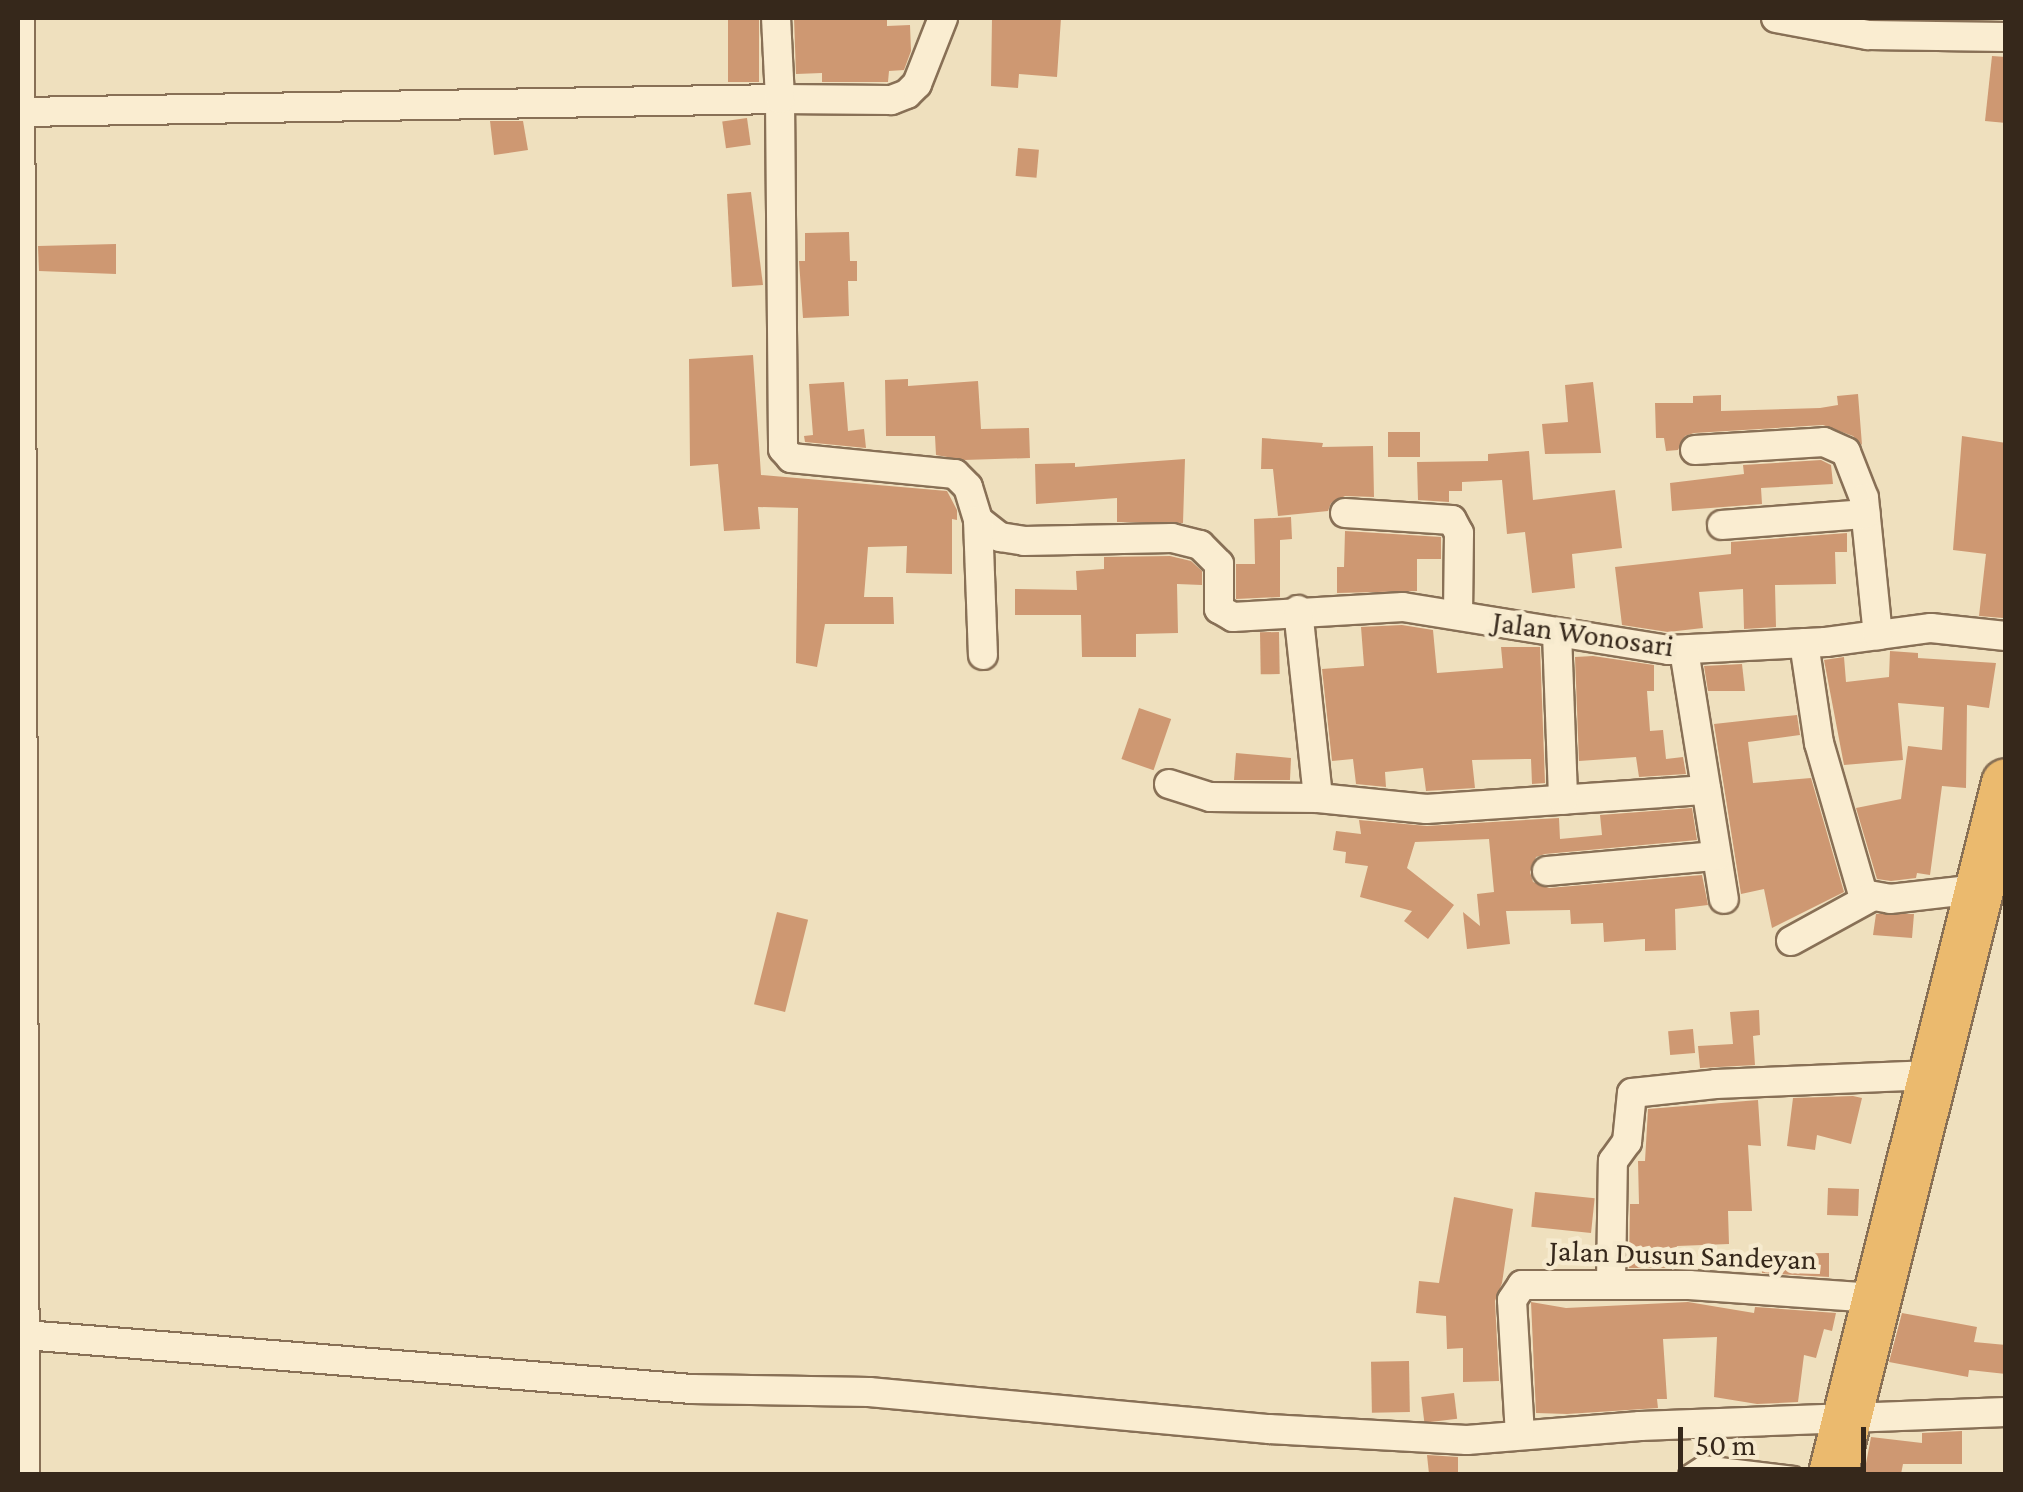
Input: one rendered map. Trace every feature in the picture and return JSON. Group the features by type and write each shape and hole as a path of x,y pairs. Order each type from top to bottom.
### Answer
{"highway":[{"path":"1833,1474 2006,784"}],"street":[{"path":"20,18 24,1474"},
{"path":"776,18 783,448 791,458 806,462 955,474 968,486 978,520 983,655"},
{"path":"21,112 891,100 907,94 917,84 944,18"},
{"path":"1776,18 2006,38"},
{"path":"1694,450 1824,442 1846,452 1866,514 1878,635"},
{"path":"1345,513 1452,520 1459,533 1458,615"},
{"path":"1722,525 1866,514"},
{"name":"Jalan Wonosari","path":"978,520 1000,537 1024,542 1172,538 1200,544 1219,564 1222,612 1234,617 1298,610 1404,607 1684,650 1804,643 1931,628 2006,636"},
{"path":"1298,610 1318,798"},
{"path":"1557,633 1563,800"},
{"path":"1804,643 1819,743 1859,882 1863,894 1870,897"},
{"path":"1684,650 1724,898"},
{"path":"1169,784 1210,797 1318,798 1426,809 1706,790"},
{"path":"1547,871 1716,856"},
{"path":"1791,940 1870,897 1978,889"},
{"path":"1611,1282 1612,1161 1626,1142 1632,1093 1716,1084 1932,1075"},
{"name":"Jalan Dusun Sandeyan","path":"1520,1435 1512,1300 1517,1290 1530,1282 1611,1282 1875,1298"},
{"path":"25,1336 692,1389 869,1392 1269,1429 1467,1440 1640,1426 2006,1412"}],"lane":[{"path":"1686,1474 1703,1463 1794,1474"}],"building":[{"path":"728,18 759,18 759,82 728,82"},
{"path":"794,18 887,18 887,26 910,25 911,51 904,70 889,71 888,82 822,82 822,73 796,74"},
{"path":"992,18 1061,18 1057,77 1019,74 1018,88 991,86"},
{"path":"1992,56 2006,57 2006,123 1985,121"},
{"path":"747,118 751,145 726,148 722,121"},
{"path":"490,121 523,121 528,150 494,155"},
{"path":"1018,148 1039,150 1036,178 1016,176"},
{"path":"751,192 763,285 732,287 727,194"},
{"path":"849,232 850,261 857,261 857,281 848,281 849,316 803,318 799,261 805,261 805,233"},
{"path":"116,244 116,274 39,271 38,246"},
{"path":"753,355 761,475 947,491 957,510 957,520 952,519 952,574 906,573 907,546 868,547 864,597 893,597 894,624 825,624 817,667 796,663 798,508 758,507 760,529 724,531 718,464 690,466 689,359"},
{"path":"908,379 908,386 978,381 981,429 1029,428 1030,458 964,460 936,455 935,436 886,436 885,380"},
{"path":"844,382 848,431 864,429 866,448 805,442 804,436 813,435 809,384"},
{"path":"1593,382 1601,453 1545,454 1542,424 1568,422 1565,385"},
{"path":"1858,394 1862,445 1853,436 1823,425 1694,433 1685,436 1678,450 1666,451 1664,438 1656,438 1655,403 1693,403 1693,396 1721,395 1721,411 1820,408 1838,405 1837,396"},
{"path":"1388,432 1420,432 1420,457 1388,457"},
{"path":"1962,436 2006,443 2003,618 1979,616 1986,554 1953,550"},
{"path":"1262,438 1323,443 1322,447 1373,446 1374,497 1345,496 1331,503 1328,511 1278,516 1273,469 1261,469"},
{"path":"1529,451 1533,500 1615,490 1622,548 1572,554 1575,588 1532,593 1525,532 1507,534 1502,480 1462,482 1462,491 1449,491 1449,502 1418,500 1417,462 1488,461 1488,454"},
{"path":"1185,459 1183,523 1117,522 1117,498 1036,504 1035,464 1075,463 1075,467"},
{"path":"1821,460 1831,465 1833,484 1761,488 1762,504 1672,511 1670,483 1744,474 1743,465"},
{"path":"1291,517 1292,539 1280,540 1280,597 1236,599 1236,564 1255,564 1254,519"},
{"path":"1345,531 1441,537 1441,559 1417,559 1417,591 1337,593 1337,567 1344,567"},
{"path":"1847,533 1847,552 1835,552 1836,584 1775,585 1776,627 1744,629 1743,589 1699,592 1703,628 1668,632 1622,625 1615,567 1731,554 1731,542"},
{"path":"1170,556 1191,561 1202,571 1202,585 1177,584 1178,633 1136,634 1136,657 1082,657 1081,615 1015,615 1015,589 1077,590 1076,571 1104,569 1104,557"},
{"path":"1402,625 1433,630 1437,673 1503,668 1501,647 1540,647 1545,783 1532,784 1531,759 1472,760 1475,788 1426,791 1423,768 1385,772 1386,787 1356,784 1353,759 1332,761 1322,669 1364,666 1361,627"},
{"path":"1260,632 1279,632 1280,674 1261,674"},
{"path":"1890,651 1918,653 1918,658 1996,663 1989,708 1967,705 1966,788 1942,786 1930,875 1917,873 1916,878 1891,881 1877,879 1856,808 1901,799 1908,746 1942,750 1944,707 1898,703 1903,760 1844,765 1824,660 1844,657 1846,682 1889,677"},
{"path":"1575,657 1654,665 1654,691 1647,691 1650,731 1663,730 1666,759 1683,757 1686,774 1639,777 1636,757 1579,761"},
{"path":"1742,664 1745,691 1708,691 1704,666"},
{"path":"1139,708 1171,719 1154,770 1121,759"},
{"path":"1797,715 1800,735 1748,742 1753,783 1811,778 1844,892 1772,928 1764,889 1741,894 1714,724"},
{"path":"1236,753 1291,758 1290,780 1234,780"},
{"path":"1692,808 1697,840 1545,854 1536,857 1530,872 1533,882 1549,888 1702,875 1708,905 1675,909 1676,950 1645,951 1645,939 1604,942 1603,923 1571,924 1570,910 1506,911 1510,944 1467,949 1463,912 1480,926 1477,894 1494,892 1489,839 1415,842 1407,868 1454,905 1428,939 1404,921 1412,911 1360,897 1368,866 1345,863 1346,852 1333,850 1336,831 1361,834 1359,820 1427,826 1559,818 1560,839 1602,835 1600,815"},
{"path":"777,912 808,920 785,1012 754,1004"},
{"path":"1876,914 1914,914 1912,938 1873,935"},
{"path":"1759,1010 1760,1035 1753,1036 1755,1065 1700,1068 1698,1046 1733,1044 1730,1012"},
{"path":"1693,1029 1695,1053 1670,1055 1668,1031"},
{"path":"1793,1098 1862,1098 1851,1144 1817,1135 1815,1150 1787,1146"},
{"path":"1758,1100 1761,1146 1748,1145 1752,1211 1728,1211 1729,1244 1677,1246 1678,1268 1629,1268 1630,1204 1639,1204 1638,1161 1645,1161 1648,1109"},
{"path":"1828,1188 1859,1189 1858,1216 1827,1215"},
{"path":"1535,1192 1595,1198 1591,1233 1531,1227"},
{"path":"1454,1197 1513,1209 1502,1283 1495,1301 1499,1381 1463,1382 1463,1348 1447,1349 1446,1316 1416,1313 1419,1281 1439,1283"},
{"path":"1829,1253 1829,1277 1762,1273 1763,1254"},
{"path":"1531,1302 1566,1308 1688,1302 1754,1313 1755,1307 1836,1313 1832,1331 1824,1329 1816,1358 1804,1355 1798,1402 1757,1404 1714,1397 1717,1337 1663,1339 1667,1399 1657,1399 1658,1408 1536,1413"},
{"path":"1902,1313 1977,1327 1974,1342 2006,1345 2006,1374 1969,1370 1968,1377 1889,1362"},
{"path":"1409,1361 1410,1412 1372,1413 1371,1362"},
{"path":"1454,1393 1457,1419 1424,1423 1421,1397"},
{"path":"1962,1431 1962,1464 1903,1464 1901,1474 1864,1474 1871,1437 1922,1443 1922,1433"},
{"path":"1427,1455 1458,1457 1458,1474 1429,1474"}]}
